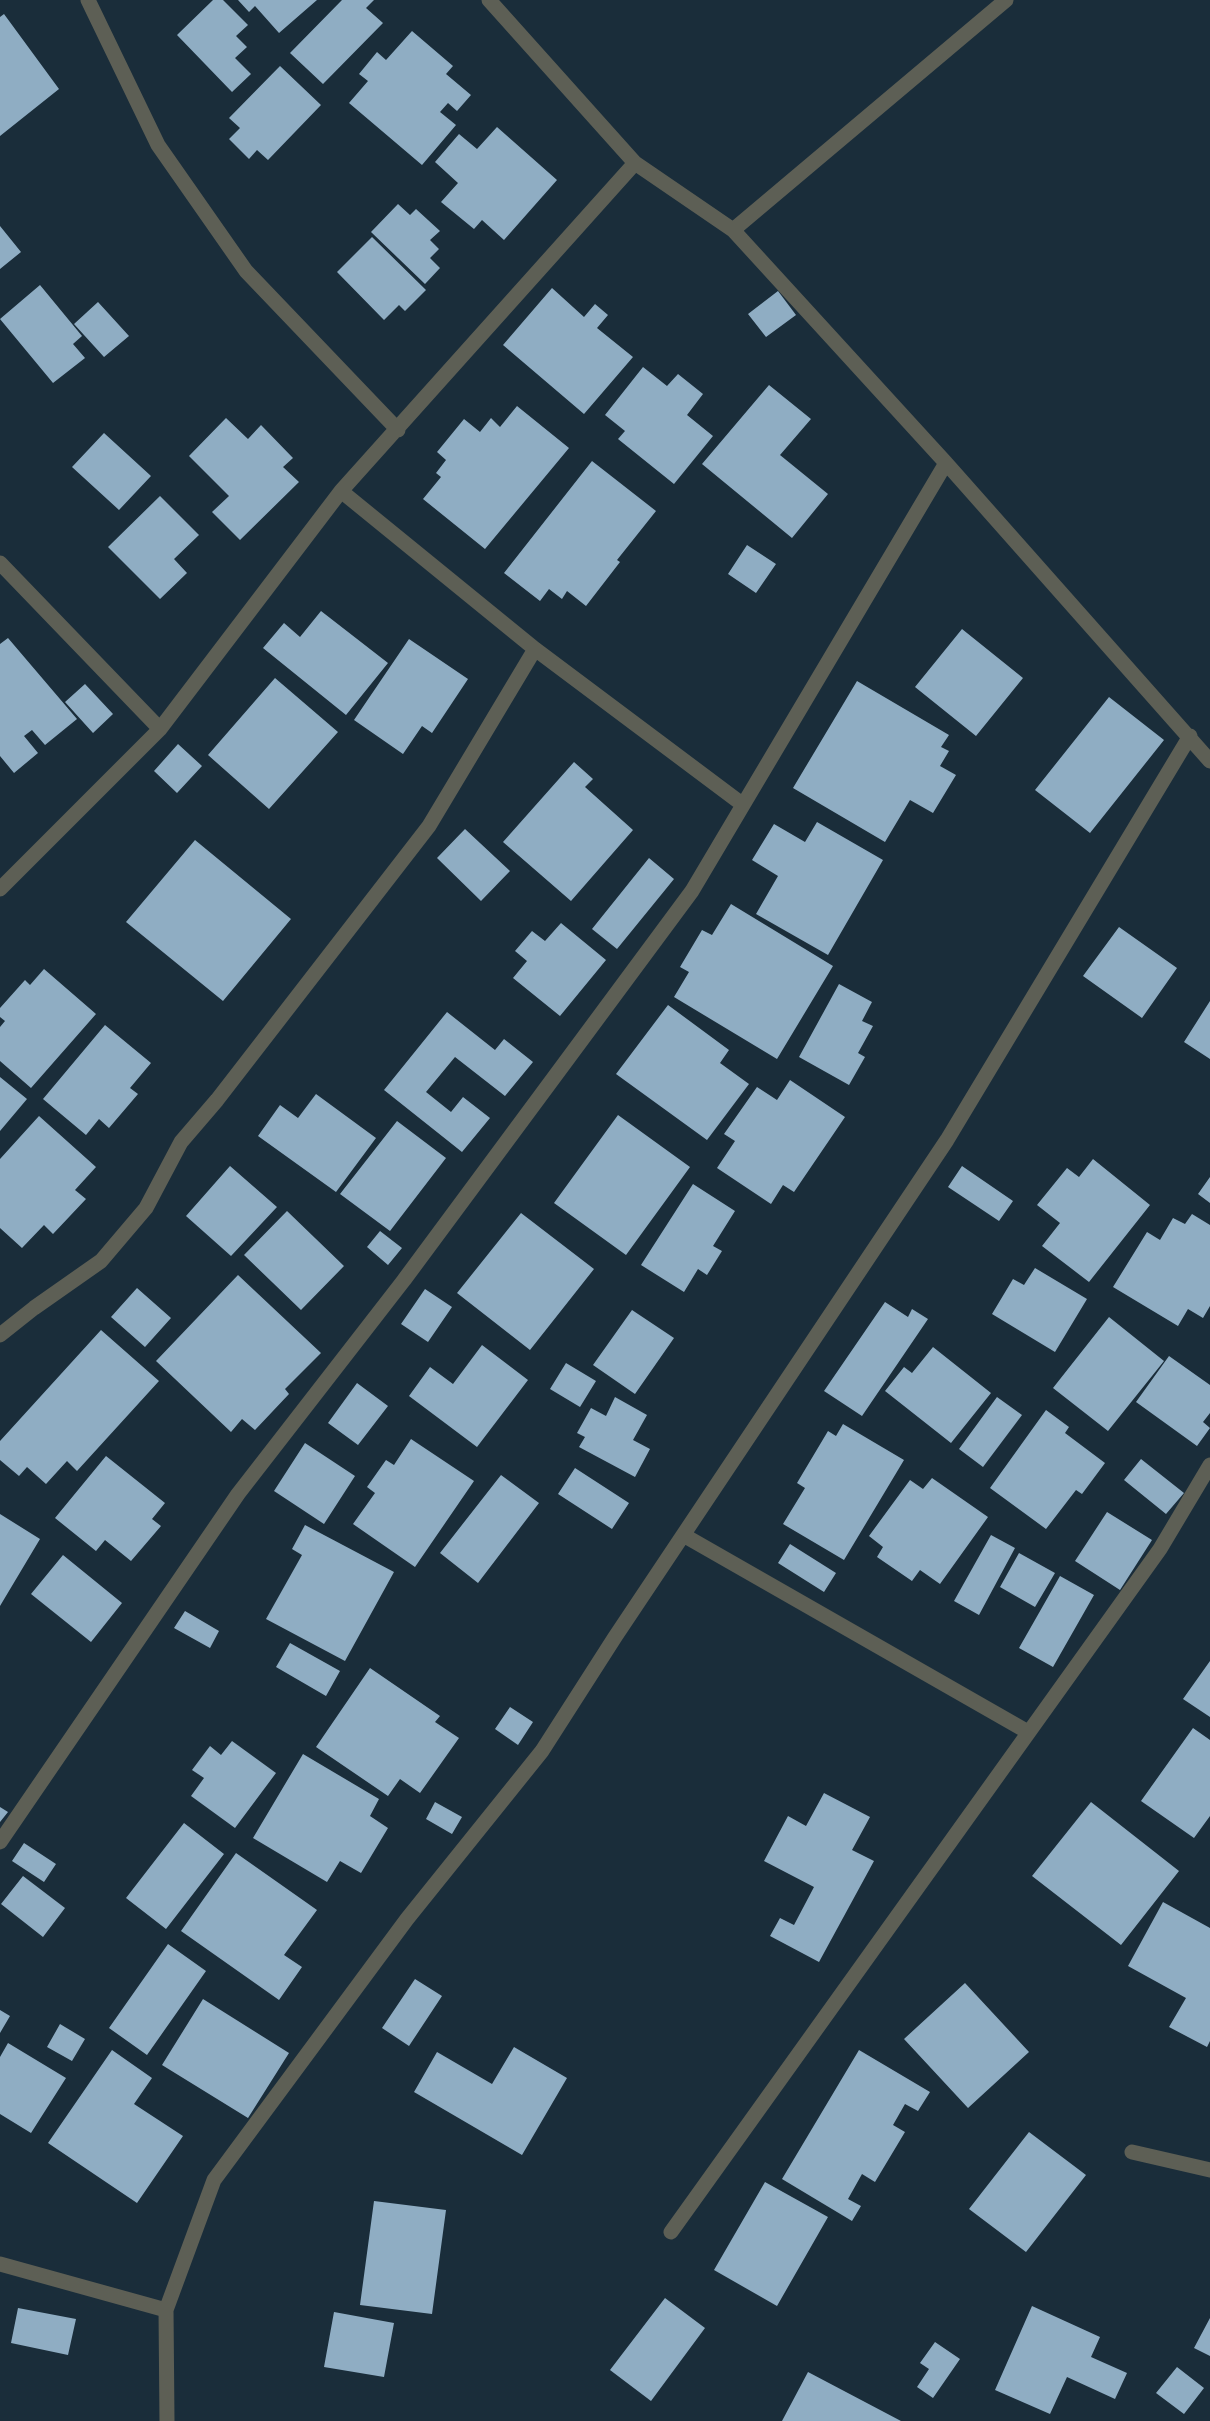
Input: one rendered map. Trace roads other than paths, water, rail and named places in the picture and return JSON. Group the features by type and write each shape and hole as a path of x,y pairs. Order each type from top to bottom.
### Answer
{"street":[{"path":"88,0 158,145 246,272 398,430"},
{"path":"489,0 635,163 733,230 946,463 1210,761"},
{"path":"733,230 1006,0"},
{"path":"0,889 160,729 341,492 635,163"},
{"path":"0,1842 238,1494 404,1280 692,891 946,463"},
{"path":"341,492 535,649 742,804"},
{"path":"0,563 160,729"},
{"path":"0,1335 101,1261 146,1208 181,1142 217,1100 429,826 535,649"},
{"path":"167,2421 166,2310 214,2180 407,1918 542,1751 615,1637 685,1536 948,1140 1190,736"},
{"path":"671,2232 1160,1549 1210,1465"},
{"path":"685,1536 1028,1732"},
{"path":"1132,2152 1210,2170"},
{"path":"0,2264 166,2310"}]}
